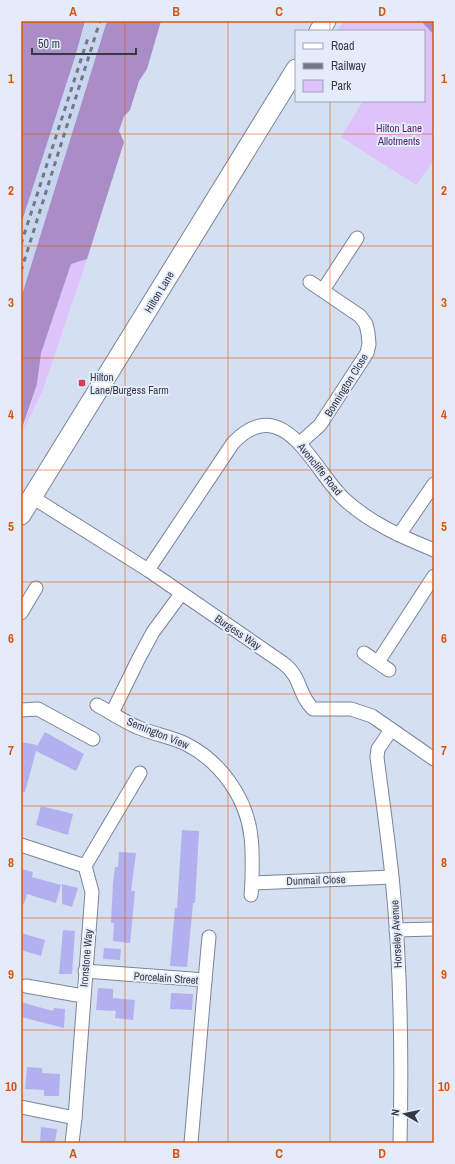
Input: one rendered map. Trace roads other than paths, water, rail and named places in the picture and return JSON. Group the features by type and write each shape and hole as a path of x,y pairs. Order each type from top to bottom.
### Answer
{"street":[{"path":"320,30 326,21"},
{"name":"Hilton Lane","path":"21,515 295,71"},
{"path":"322,290 357,238"},
{"name":"Bonnington Close","path":"300,443 320,425 362,363 369,344 366,324 360,316 310,282"},
{"name":"Avoncliffe Road","path":"148,570 233,443 248,431 267,426 282,429 300,443 343,499 373,521 399,535 434,550"},
{"path":"399,535 434,484"},
{"name":"Burgess Way","path":"32,497 148,570 290,668 295,674 304,699 313,709 356,710 372,716 434,759"},
{"path":"378,662 434,576"},
{"path":"21,613 36,588"},
{"path":"112,713 138,658 153,632 181,594"},
{"path":"364,653 389,670"},
{"name":"Semington View","path":"97,705 137,727 173,738 200,752 216,765 228,780 247,814 251,836 251,889"},
{"path":"21,710 38,709 93,739"},
{"name":"Horseley Avenue","path":"391,730 378,749 377,757 392,877 396,930 402,1070 400,1143"},
{"path":"21,845 85,866 140,773"},
{"name":"Ironstone Way","path":"72,1143 92,892 85,866"},
{"name":"Dunmail Close","path":"251,889 392,877"},
{"path":"396,930 434,929"},
{"name":"Porcelain Street","path":"85,971 205,980 209,937"},
{"path":"191,1143 205,980"},
{"path":"26,986 83,996"},
{"path":"21,1107 75,1118"}],"railway":[{"path":"21,271 100,21"},
{"path":"21,244 88,38"}],"place":[{"name":"Hilton Lane/Burgess Farm","path":"82,383"}],"park label":[{"name":"Hilton Lane Allotments","path":"399,134"}]}
